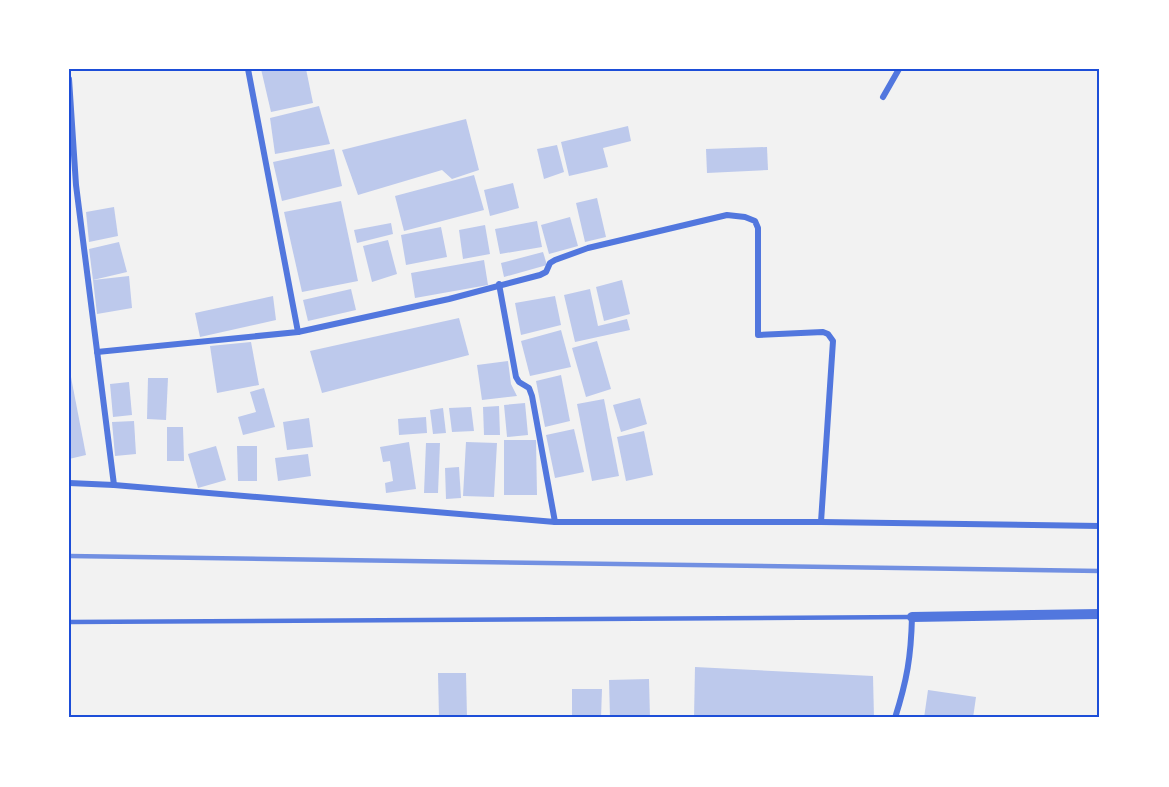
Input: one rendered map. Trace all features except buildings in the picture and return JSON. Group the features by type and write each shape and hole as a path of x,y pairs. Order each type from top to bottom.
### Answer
{"street":[{"path":"248,69 298,332"},
{"path":"883,97 899,69"},
{"path":"69,79 76,185 114,485"},
{"path":"97,351 298,332 449,299 540,275 546,272 550,263 555,260 588,248 727,215 745,217 755,221 758,228 758,335 823,332 828,334 833,341 821,522"},
{"path":"499,284 516,377 519,382 529,388 532,396 555,522"},
{"path":"69,483 555,522 821,522 1100,526"},
{"path":"895,718 908,677 912,617 1100,614"}],"lane":[{"path":"69,622 912,617"}],"railway":[{"path":"69,556 1100,571"}]}
